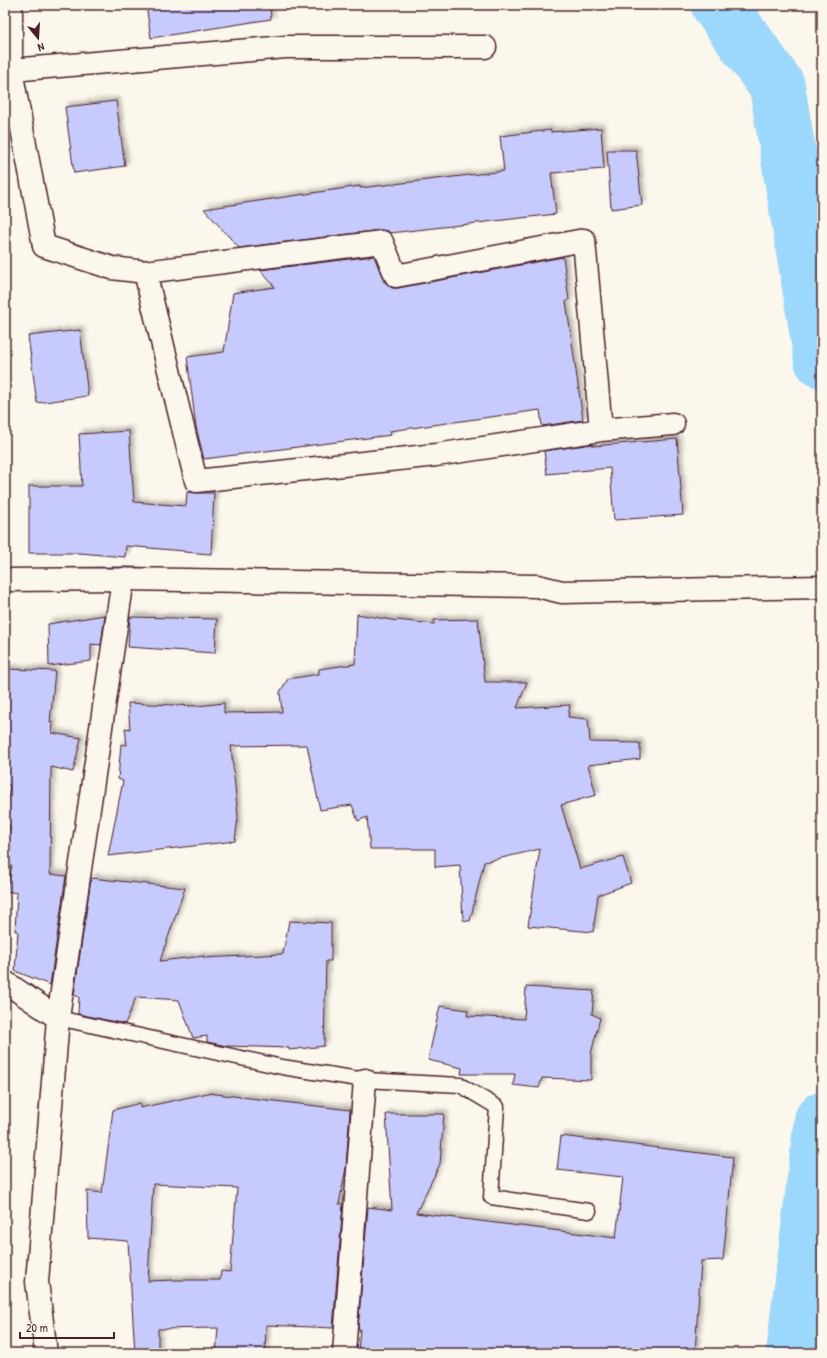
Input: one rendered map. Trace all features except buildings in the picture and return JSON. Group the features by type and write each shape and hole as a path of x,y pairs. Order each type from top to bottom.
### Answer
{"street":[{"path":"11,5 8,72 44,246 112,268 145,272 382,242 396,276 584,240 601,430"},
{"path":"8,72 286,47 485,47"},
{"path":"145,272 196,481 436,455 601,430 673,424"},
{"path":"46,1353 37,1282 58,1018 123,579"},
{"path":"5,580 123,579 537,586 562,592 822,587"},
{"path":"5,982 58,1018"},
{"path":"344,1353 365,1080"}],"lane":[{"path":"58,1018 282,1067 365,1080 460,1085 497,1107 491,1197 589,1211"}],"waterway":[{"path":"719,5 777,86 822,360"},
{"path":"794,1353 822,1120"}]}
